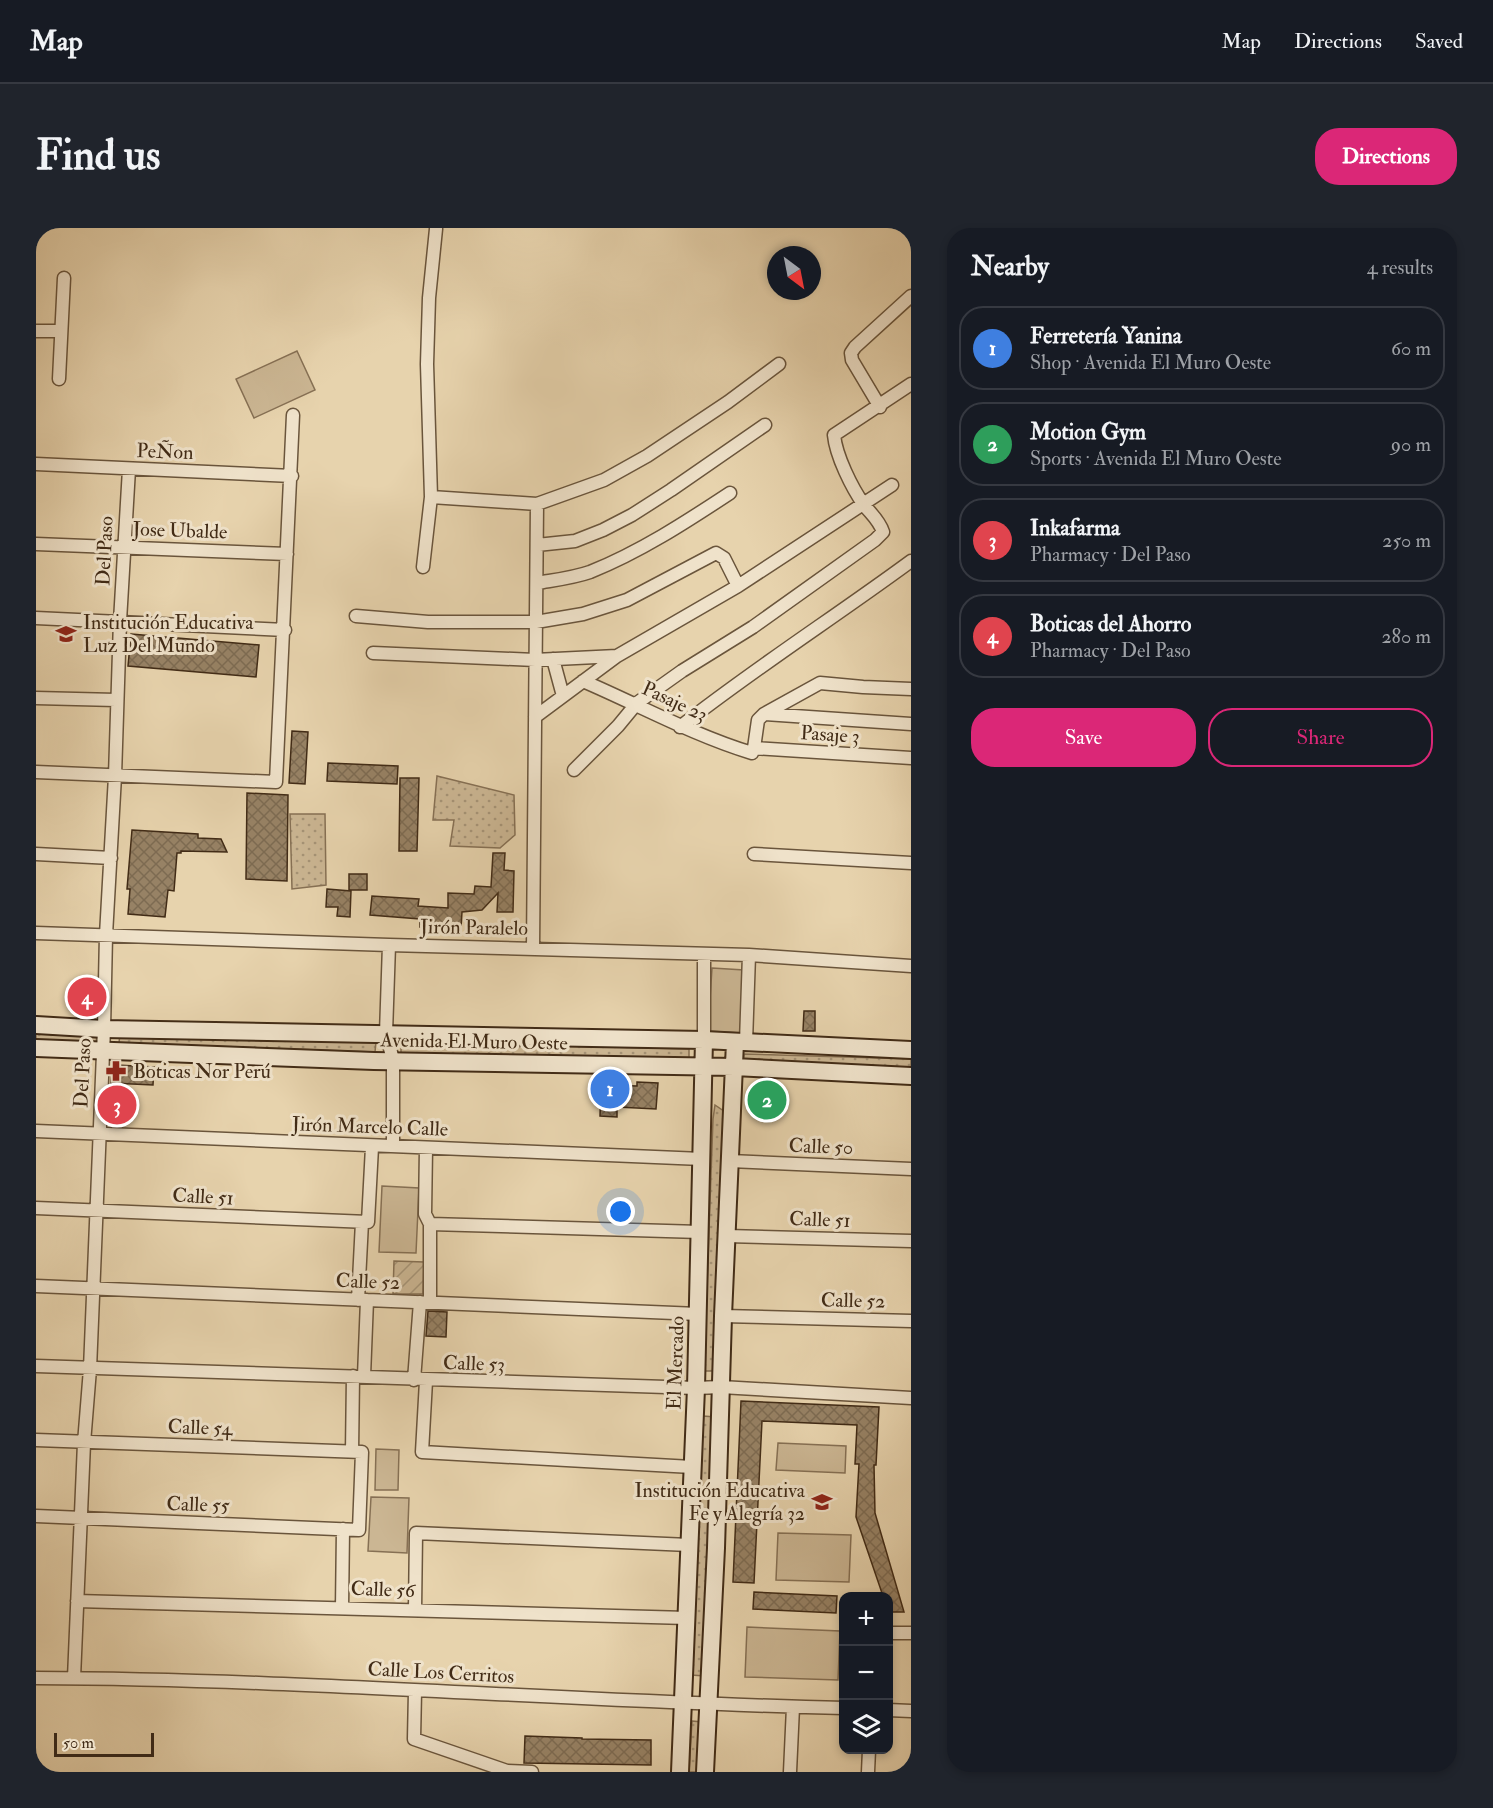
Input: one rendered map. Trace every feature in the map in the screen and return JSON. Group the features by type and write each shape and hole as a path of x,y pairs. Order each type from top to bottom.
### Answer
{"main road":[{"name":"Avenida El Muro Oeste","path":"36,1025 104,1029 704,1040 911,1050"},
{"name":"El Mercado","path":"680,1772 696,1388 704,1040"},
{"path":"705,1772 734,1067 741,1042"},
{"name":"Avenida El Muro Oeste","path":"36,1048 374,1061 703,1066 911,1076"}],"street":[{"path":"423,567 431,497 427,364 429,298 436,229"},
{"path":"58,380 64,278"},
{"path":"880,407 852,360 851,353 911,296"},
{"path":"36,331 60,332"},
{"path":"431,497 537,504 604,480 647,456 728,402 779,364"},
{"path":"574,770 637,704 682,671 753,627 883,532 880,524 863,504 835,445 834,435 880,407 911,384"},
{"path":"36,772 276,782 285,630 293,415"},
{"path":"537,545 575,541 632,515 765,425"},
{"name":"PeÑon","path":"36,464 292,476"},
{"name":"Del Paso","path":"74,1678 80,1518 90,1369 106,935 115,776 116,700 129,469"},
{"path":"536,717 617,656 738,586 892,485"},
{"path":"537,583 566,578 600,567 668,532 730,493"},
{"path":"533,948 537,504"},
{"name":"Jose Ubalde","path":"36,544 287,554"},
{"path":"356,616 428,622 536,622 583,614 627,600 716,553 724,558 738,586"},
{"path":"680,727 769,660 844,610 911,561"},
{"path":"36,618 285,630"},
{"path":"373,653 535,660 617,656"},
{"path":"553,659 563,696"},
{"name":"Pasaje 23","path":"583,681 637,704 680,727 753,750"},
{"path":"753,750 758,720 764,714 820,682 911,689"},
{"path":"36,698 116,700"},
{"path":"764,714 911,724"},
{"name":"Pasaje 3","path":"753,750 911,758"},
{"path":"36,854 111,858"},
{"path":"754,854 911,863"},
{"name":"Jirón Paralelo","path":"36,933 749,955 911,966"},
{"path":"389,945 386,1033 393,1060 393,1146"},
{"name":"El Mercado","path":"704,955 704,1040"},
{"path":"741,1042 749,955"},
{"name":"Jirón Marcelo Calle","path":"36,1131 372,1147 702,1159"},
{"path":"357,1452 365,1222 372,1147"},
{"path":"426,1148 425,1214 430,1224 420,1380 422,1452 692,1467"},
{"name":"Calle 50","path":"730,1161 911,1169"},
{"name":"Calle 51","path":"36,1208 365,1222"},
{"path":"430,1224 700,1232"},
{"name":"Calle 51","path":"727,1236 911,1241"},
{"name":"Calle 52","path":"36,1286 698,1314"},
{"name":"Calle 52","path":"723,1316 911,1321"},
{"name":"Calle 53","path":"36,1366 420,1380 721,1387 911,1398"},
{"name":"Calle 54","path":"36,1440 357,1452"},
{"name":"Calle 55","path":"36,1516 359,1530 357,1452"},
{"path":"342,1608 343,1529"},
{"path":"415,1610 416,1533 689,1545"},
{"name":"Calle 56","path":"77,1601 687,1618"},
{"path":"893,1633 911,1633"},
{"name":"Calle Los Cerritos","path":"36,1678 369,1688 839,1708"},
{"path":"415,1691 414,1739 507,1771 532,1772"},
{"path":"790,1772 793,1707"},
{"path":"893,1710 911,1711"},
{"path":"868,1772 869,1754"}],"shaded area":[{"path":"297,351 315,390 254,418 236,379"},
{"path":"437,776 514,795 515,835 500,848 450,846 454,820 433,820"},
{"path":"290,814 325,814 326,885 292,889"},
{"path":"712,968 744,970 740,1033 708,1031"},
{"path":"36,1031 97,1034 96,1043 36,1040"},
{"path":"120,1033 376,1041 375,1052 119,1043"},
{"path":"401,1042 689,1049 689,1061 401,1054"},
{"path":"744,1054 911,1059 911,1069 743,1064"},
{"path":"715,1105 728,1114 716,1371 704,1371 713,1119"},
{"path":"382,1186 419,1188 416,1253 379,1252"},
{"path":"394,1261 424,1262 423,1294 393,1294"},
{"path":"703,1416 715,1417 705,1676 691,1675"},
{"path":"778,1443 846,1446 845,1473 776,1470"},
{"path":"376,1449 399,1450 398,1490 375,1490"},
{"path":"371,1497 409,1498 407,1553 368,1551"},
{"path":"778,1533 851,1535 849,1582 776,1580"},
{"path":"747,1627 839,1631 838,1680 745,1677"},
{"path":"692,1721 702,1722 700,1772 689,1772"}],"building":[{"path":"131,634 259,645 256,677 128,666"},
{"path":"292,731 308,732 305,784 289,783"},
{"path":"328,763 398,766 397,784 327,781"},
{"path":"400,778 419,778 417,851 399,851"},
{"path":"247,793 288,795 287,881 246,879"},
{"path":"132,830 198,834 198,838 221,839 227,852 181,851 177,853 174,891 168,890 165,917 128,914 130,889 127,889"},
{"path":"493,853 505,853 504,870 514,871 513,912 497,912 498,893 482,910 462,912 461,928 420,927 420,919 370,915 372,896 419,899 418,906 448,908 448,893 474,894 475,886 491,887"},
{"path":"349,874 367,874 367,890 349,890"},
{"path":"327,889 351,891 350,917 337,916 338,907 326,907"},
{"path":"804,1011 815,1011 815,1031 803,1031"},
{"path":"116,1065 154,1067 153,1085 111,1083 112,1069"},
{"path":"637,1082 658,1083 656,1109 617,1107 617,1117 600,1116 601,1085 637,1086"},
{"path":"748,1091 787,1093 786,1109 747,1107"},
{"path":"428,1311 447,1312 446,1337 426,1336"},
{"path":"741,1401 879,1407 876,1465 874,1465 875,1513 904,1612 893,1612 893,1592 882,1592 856,1517 859,1464 855,1464 857,1425 762,1421 754,1583 733,1582"},
{"path":"754,1592 837,1596 836,1613 753,1609"},
{"path":"525,1736 651,1740 651,1765 524,1763"}],"place":[{"name":"Institución Educativa Luz Del Mundo","path":"66,634"},
{"name":"Boticas del Ahorro","path":"87,997"},
{"name":"Boticas Nor Perú","path":"116,1071"},
{"name":"Ferretería Yanina","path":"610,1089"},
{"name":"Motion Gym","path":"767,1100"},
{"name":"Inkafarma","path":"117,1105"},
{"name":"Institución Educativa Fe y Alegría 32","path":"822,1502"}]}
